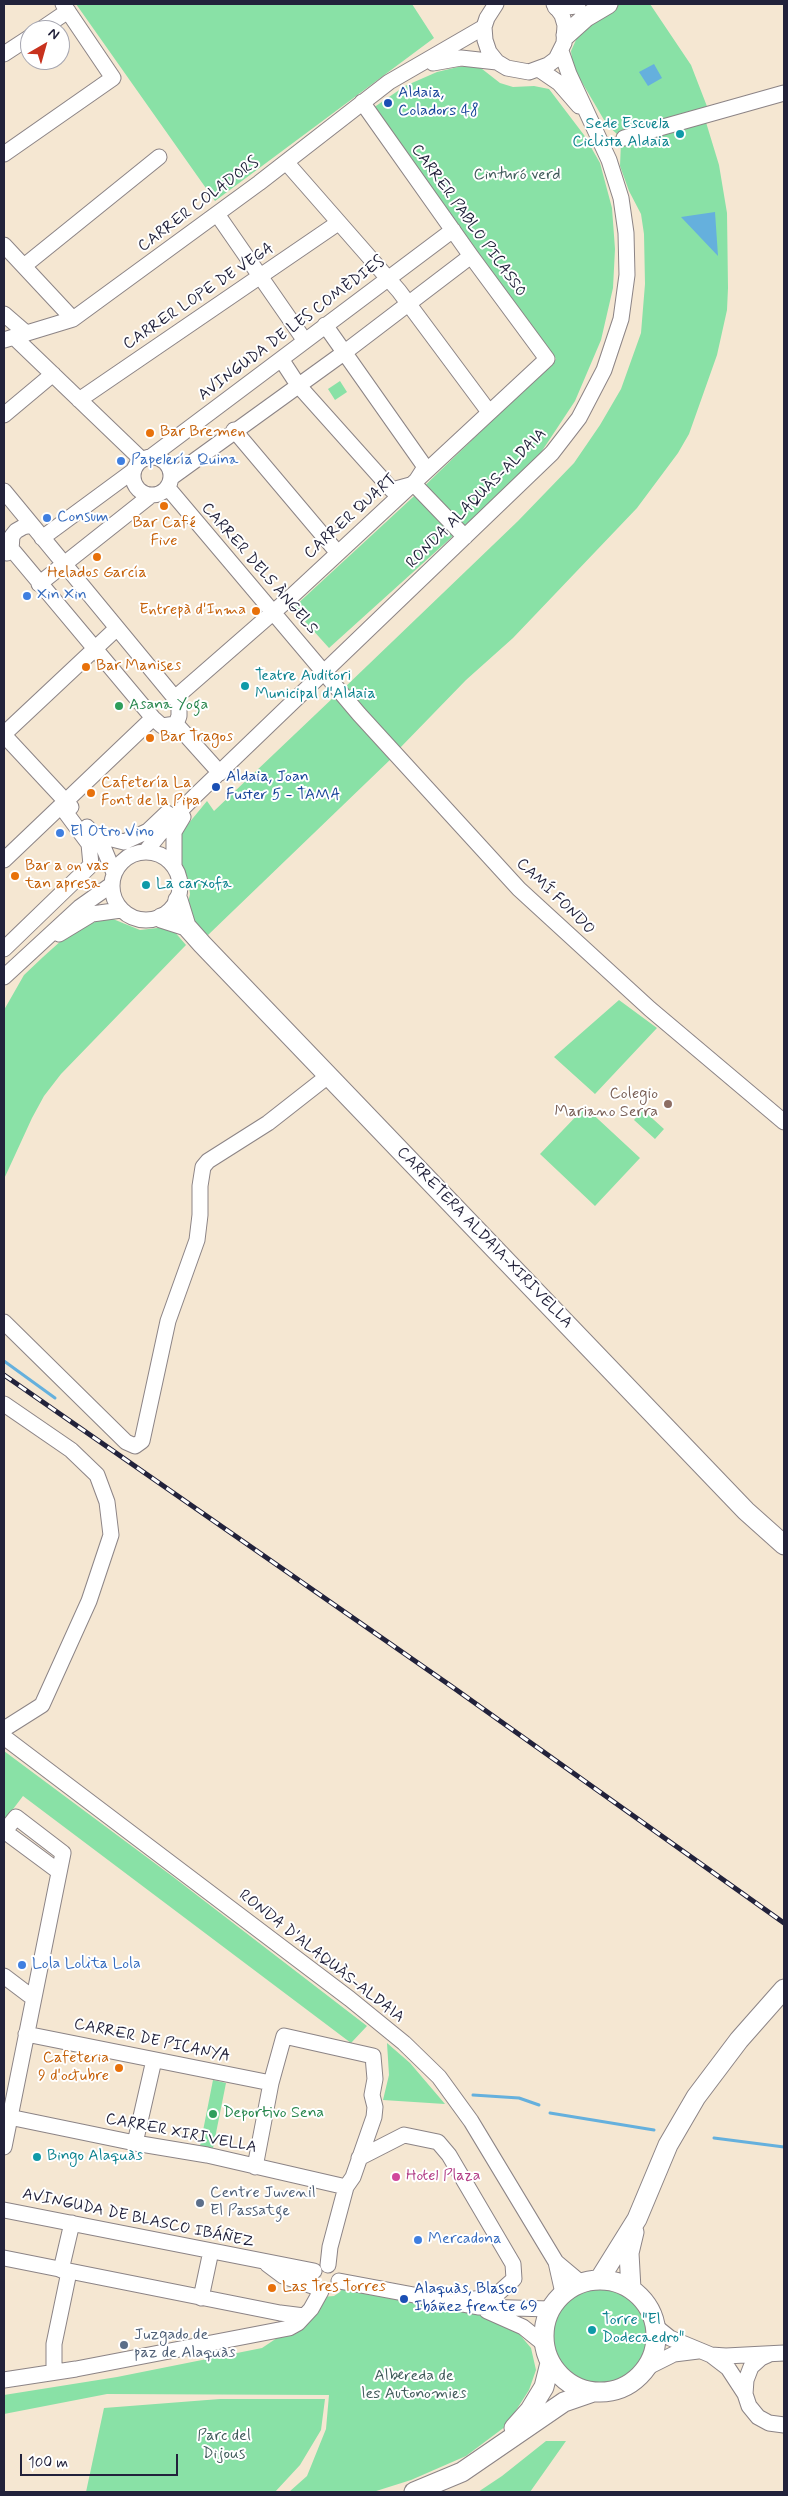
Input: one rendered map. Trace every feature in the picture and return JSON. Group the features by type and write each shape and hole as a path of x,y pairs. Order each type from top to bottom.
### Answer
{"main road":[{"path":"555,5 576,4"},
{"path":"563,43 586,17 608,4"},
{"name":"CARRETERA ALDAIA-XIRIVELLA","path":"178,900 186,926 746,1511 784,1545"},
{"name":"CARRETERA ALDAIA-XIRIVELLA","path":"161,918 186,926"},
{"path":"599,2280 637,2219 668,2145 696,2096 739,2040 784,1989"},
{"path":"631,2289 629,2253 637,2219"},
{"path":"414,2492 462,2472 564,2402 593,2392 621,2388 635,2380 646,2368 655,2348 655,2326 646,2305 631,2289 616,2282 599,2280 580,2283 563,2292 550,2308 544,2326 544,2344 550,2363 561,2377 576,2387 593,2392"},
{"path":"496,2448 530,2410 544,2386 550,2363"}],"street":[{"name":"RONDA ALAQUÀS-ALDAIA","path":"197,794 552,453 579,418 604,370 621,319 627,275 626,233 621,198 609,160 600,135 569,74 563,43 562,15 555,5"},
{"path":"493,6 484,27 487,46 497,62"},
{"path":"4,154 113,78 66,7 51,20"},
{"path":"417,67 484,27"},
{"path":"417,67 461,58 497,62 517,72 540,70 548,65 563,43"},
{"path":"4,54 20,44"},
{"name":"CARRER COLADORS","path":"15,337 73,319 217,214 362,102 417,67"},
{"name":"RONDA ALAQUÀS-ALDAIA","path":"540,70 559,83 593,121"},
{"path":"600,135 624,138 784,93"},
{"name":"CARRER PABLO PICASSO","path":"362,102 471,256 548,359"},
{"path":"609,160 624,138"},
{"path":"24,266 160,157"},
{"path":"286,162 409,303 489,412"},
{"path":"217,214 305,341"},
{"name":"CARRER LOPE DE VEGA","path":"79,400 338,223"},
{"name":"AVINGUDA DE LES COMÈDIES","path":"42,538 453,230"},
{"path":"4,245 73,319"},
{"path":"40,584 150,496 160,494 170,482 234,430 345,352 471,256"},
{"path":"4,314 15,337 142,462"},
{"path":"281,359 298,385 392,490 414,484 425,467 325,325"},
{"name":"CARRER QUART","path":"175,698 414,484 548,359"},
{"path":"4,415 53,374"},
{"path":"234,430 337,552"},
{"path":"150,496 137,486 132,479 142,462 161,458 167,464 170,482"},
{"name":"CARRER DELS ÀNGELS","path":"170,482 324,673"},
{"path":"414,484 465,537"},
{"path":"4,491 179,703 179,716 176,724"},
{"path":"32,525 23,526 16,531 6,548 40,584 153,718 162,726 176,724"},
{"path":"117,628 4,735 66,801 102,844 113,879 114,898 121,910 137,920 161,918 172,910 178,900 181,882 174,865 174,832 197,794"},
{"name":"CAMÍ FONDO","path":"324,673 386,744 520,889 650,1009 784,1122"},
{"path":"4,860 153,718"},
{"path":"176,724 220,773"},
{"path":"108,838 124,842 148,830 177,803 197,794"},
{"path":"4,977 48,935 113,879 120,863 140,852 197,794"},
{"path":"66,801 108,838 140,852 161,855 174,865"},
{"path":"9,944 91,865 89,844 66,813 66,801"},
{"path":"9,944 26,942 48,935 92,914 121,910"},
{"path":"4,990 56,936 92,914"},
{"path":"4,1322 126,1442 135,1446 142,1441 168,1321 197,1240 203,1167 208,1161 268,1123 328,1076"},
{"path":"4,1404 71,1450 97,1475 108,1502 111,1535 89,1601 42,1705 4,1729"},
{"name":"RONDA D'ALAQUÀS-ALDAIA","path":"4,1737 350,1999 404,2043 439,2077 471,2120 556,2262"},
{"path":"4,2147 6,2115 26,2034 63,1853 16,1817 4,1832 58,1871"},
{"path":"4,1976 33,1998"},
{"name":"CARRER DE PICANYA","path":"26,2034 271,2084"},
{"path":"255,2167 271,2084 284,2036 373,2056 375,2078 372,2095 375,2107 353,2177 346,2187 330,2248 328,2265"},
{"path":"135,2144 154,2060"},
{"name":"CARRER XIRIVELLA","path":"6,2115 135,2144 207,2155 346,2187"},
{"path":"359,2158 404,2135 438,2142 449,2155 514,2264 514,2279 495,2296 455,2302"},
{"name":"AVINGUDA DE BLASCO IBÁÑEZ","path":"4,2210 212,2251 266,2264 283,2276 316,2283"},
{"path":"54,2372 54,2344 72,2223"},
{"path":"202,2298 212,2251"},
{"path":"4,2258 277,2313 304,2316"},
{"path":"556,2262 580,2283"},
{"path":"556,2262 563,2292"},
{"path":"4,2380 289,2328 304,2316 320,2266 328,2265 338,2272 339,2281 334,2290 316,2283"},
{"path":"339,2281 478,2307 550,2308"},
{"path":"478,2307 523,2327 544,2344"},
{"path":"276,2331 280,2319 277,2313"},
{"path":"655,2326 670,2338 705,2353 728,2368 745,2394 753,2412 777,2424 784,2436"},
{"path":"646,2368 674,2354 705,2353 726,2356 780,2351"},
{"path":"745,2394 746,2380 752,2367 762,2358 780,2351"}],"green space":[{"path":"76,4 412,4 434,38 215,201"},
{"path":"618,4 650,4 691,65 708,109 617,134 607,125 573,67 571,51 585,20"},
{"name":"Cinturó verd","path":"477,65 500,83 513,87 534,86 549,89 584,135 600,163 612,208 615,249 613,288 601,340 575,401 538,457 514,481 329,648 293,608 412,498 556,359 373,108 405,86 437,72"},
{"path":"705,119 719,165 727,213 727,310 717,355 689,434 678,453 637,508 513,638 466,680 398,750 343,689 518,521 574,463 600,425 621,389 641,333 645,284 644,234 641,214 629,191 620,166 621,142"},
{"path":"340,381 347,392 335,400 328,389"},
{"path":"336,695 393,757 208,935 191,921 187,907 190,894 188,879 179,856 179,840 184,829 207,801 214,811"},
{"path":"108,917 140,930 166,927 173,930 186,945 61,1074 44,1096 32,1118 4,1179 4,1010 24,975 72,931"},
{"path":"619,1000 657,1028 595,1094 554,1057"},
{"path":"585,1107 640,1158 595,1206 540,1154"},
{"path":"643,1110 664,1129 655,1139 634,1120"},
{"path":"4,1751 172,1876 367,2026 351,2043 23,1796 4,1821"},
{"path":"387,2043 410,2063 445,2104 383,2100 389,2075"},
{"name":"Deportivo Sena","path":"213,2080 226,2083 213,2148 200,2146"},
{"name":"Albereda de les Autonomies","path":"343,2287 477,2312 515,2329 531,2348 536,2370 529,2390 506,2426 466,2456 411,2480 373,2492 289,2492 307,2476 326,2429 329,2395 107,2394 4,2414 4,2395 117,2377 262,2348 301,2322 321,2297 334,2296"},
{"path":"599,2287 618,2291 634,2301 644,2317 648,2336 644,2355 634,2371 618,2381 599,2385 580,2381 564,2371 554,2355 550,2336 554,2317 564,2301 580,2291"},
{"name":"Parc del Dijous","path":"220,2399 325,2399 321,2430 300,2465 275,2492 86,2492 104,2408"},
{"path":"546,2441 566,2441 530,2492 478,2492 502,2476"}],"water":[{"path":"654,64 662,78 648,86 639,72"},
{"path":"715,212 718,256 681,217"}],"waterway":[{"path":"4,1361 55,1398"},
{"path":"473,2095 519,2098 539,2105"},
{"path":"550,2113 654,2130"},
{"path":"714,2138 784,2147"}],"railway":[{"path":"4,1375 451,1686 784,1923"}],"place":[{"name":"Aldaia, Coladors 48","path":"388,103"},
{"name":"Sede Escuela Ciclista Aldaia","path":"680,134"},
{"name":"Bar Bremen","path":"150,433"},
{"name":"Papelería Quina","path":"121,461"},
{"name":"Bar Café Five","path":"164,506"},
{"name":"Consum","path":"47,518"},
{"name":"Helados García","path":"97,557"},
{"name":"Xin Xin","path":"27,596"},
{"name":"Entrepà d'Inma","path":"256,611"},
{"name":"Bar Manises","path":"86,667"},
{"name":"Teatre Auditori Municipal d'Aldaia","path":"245,686"},
{"name":"Asana Yoga","path":"119,706"},
{"name":"Bar Tragos","path":"150,738"},
{"name":"Aldaia, Joan Fuster 5 - TAMA","path":"216,787"},
{"name":"Cafetería La Font de la Pipa","path":"91,793"},
{"name":"El Otro Vino","path":"60,833"},
{"name":"Bar a on vas tan apresa","path":"15,876"},
{"name":"La carxofa","path":"146,885"},
{"name":"Colegio Mariano Serra","path":"668,1104"},
{"name":"Lola Lolita Lola","path":"22,1965"},
{"name":"Cafeteria 9 d'octubre","path":"119,2068"},
{"name":"Deportivo Sena","path":"213,2114"},
{"name":"Bingo Alaquàs","path":"37,2157"},
{"name":"Hotel Plaza","path":"396,2177"},
{"name":"Centre Juvenil El Passatge","path":"200,2203"},
{"name":"Mercadona","path":"418,2240"},
{"name":"Las Tres Torres","path":"272,2288"},
{"name":"Alaquàs, Blasco Ibáñez frente 69","path":"404,2299"},
{"name":"Torre \"El Dodecaedro\"","path":"592,2330"},
{"name":"Juzgado de paz de Alaquàs","path":"124,2345"}]}
